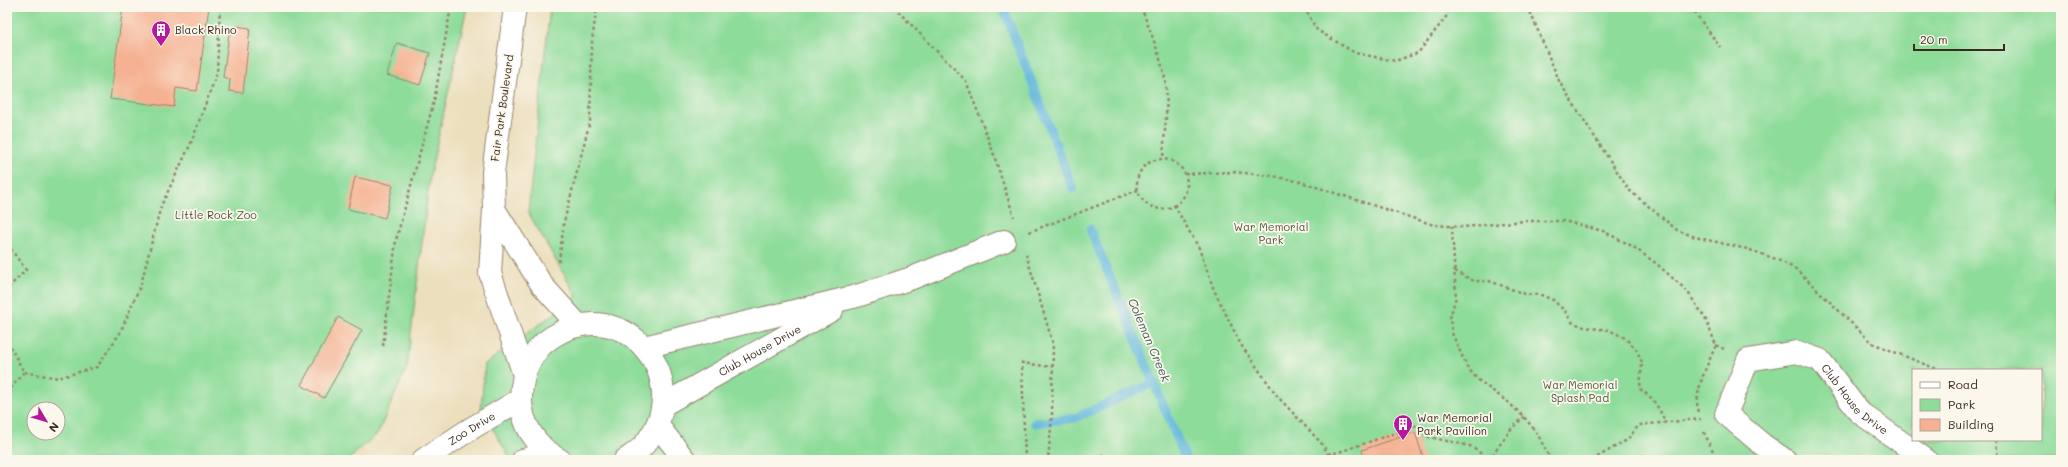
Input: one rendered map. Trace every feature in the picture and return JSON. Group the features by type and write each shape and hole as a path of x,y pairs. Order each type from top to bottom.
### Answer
{"street":[{"name":"Fair Park Boulevard","path":"516,7 493,173 494,209 490,273 524,375"},
{"path":"494,209 542,285 579,326"},
{"name":"Club House Drive","path":"644,347 857,296 912,278 1004,241"},
{"name":"Club House Drive","path":"663,405 857,296"},
{"name":"Fair Park Boulevard","path":"555,457 540,446 527,427 521,405 522,382 530,361 544,342 563,330 587,324 612,326 634,337 652,355 662,377 663,405 658,426 644,446 625,460"},
{"name":"Club House Drive","path":"1785,460 1763,445 1726,414 1748,360 1797,352 1820,360 1859,412 1925,460"},
{"name":"Zoo Drive","path":"423,460 521,399"},
{"path":"658,426 685,460"},
{"path":"523,460 555,457"}],"path":[{"path":"24,372 58,378 97,366 120,333 141,284 161,206 191,143 217,73 220,7"},
{"path":"383,346 396,240 434,101 451,7"},
{"path":"558,269 564,222 590,121 592,40 597,7"},
{"path":"894,7 966,81 992,149 1016,221"},
{"path":"1142,7 1166,84 1167,118 1163,159"},
{"path":"1304,7 1317,30 1355,53 1395,61 1418,53 1446,17 1449,7"},
{"path":"1528,7 1560,83 1629,190 1677,230 1695,237 1776,259 1796,269 1872,343 1937,369"},
{"path":"1691,7 1720,47"},
{"path":"2058,7 2061,11"},
{"path":"1163,159 1174,162 1185,174 1186,190 1183,197 1174,205 1163,209 1155,208 1142,200 1138,190 1138,176 1142,168 1149,163 1163,159"},
{"path":"1185,174 1235,172 1273,176 1301,182 1434,225 1463,227 1525,222 1564,221 1603,232 1632,246 1657,264 1687,291 1705,318 1716,345 1702,376 1697,404 1699,419 1717,460"},
{"path":"1045,226 1138,190"},
{"path":"1174,205 1199,248 1214,290 1241,345 1278,397 1323,445 1330,460"},
{"path":"1452,226 1456,297 1450,318 1452,333 1467,367 1477,379 1509,403 1524,417 1537,433 1551,460"},
{"path":"7,244 26,270 7,289"},
{"path":"1024,250 1053,344 1052,416 1048,460"},
{"path":"1455,272 1474,281 1489,281 1524,294 1547,297 1553,300 1565,311 1572,322 1584,327 1609,330 1625,338 1636,349 1642,362 1640,389 1659,406 1665,422"},
{"path":"7,341 24,372"},
{"path":"1025,460 1022,363 1052,366"},
{"path":"7,393 24,372"},
{"path":"1328,454 1339,452 1416,426 1429,436 1470,446 1489,460 1511,429 1524,417"},
{"path":"1592,460 1627,440 1640,425 1699,419"},
{"path":"1996,441 1998,460"},
{"path":"1084,460 1103,455 1114,460"}],"green space":[{"name":"Little Rock Zoo","path":"7,7 467,7 430,175 407,367 378,433 348,460 7,460"},
{"name":"War Memorial Park","path":"550,7 2061,7 2061,460 511,460 481,408 485,364 577,297 528,212"}],"building":[{"name":"Black Rhino","path":"123,7 209,7 197,91 176,88 174,107 110,99"},
{"path":"236,26 250,28 243,93 229,91 230,79 223,77 229,34 235,34"},
{"path":"397,43 430,53 420,85 387,75"},
{"path":"355,177 393,185 385,218 348,209"},
{"path":"338,317 362,330 324,398 301,385"},
{"name":"War Memorial Park Pavilion","path":"1415,432 1424,460 1364,460 1362,450"}],"waterway":[{"name":"Coleman Creek","path":"1003,7 1073,189"},
{"name":"Coleman Creek","path":"1090,229 1186,460"},
{"path":"1035,423 1075,418 1153,383"}],"place":[{"name":"Black Rhino","path":"161,47"},
{"name":"War Memorial Park Pavilion","path":"1403,441"}],"park label":[{"name":"War Memorial Splash Pad","path":"1580,391"}]}
